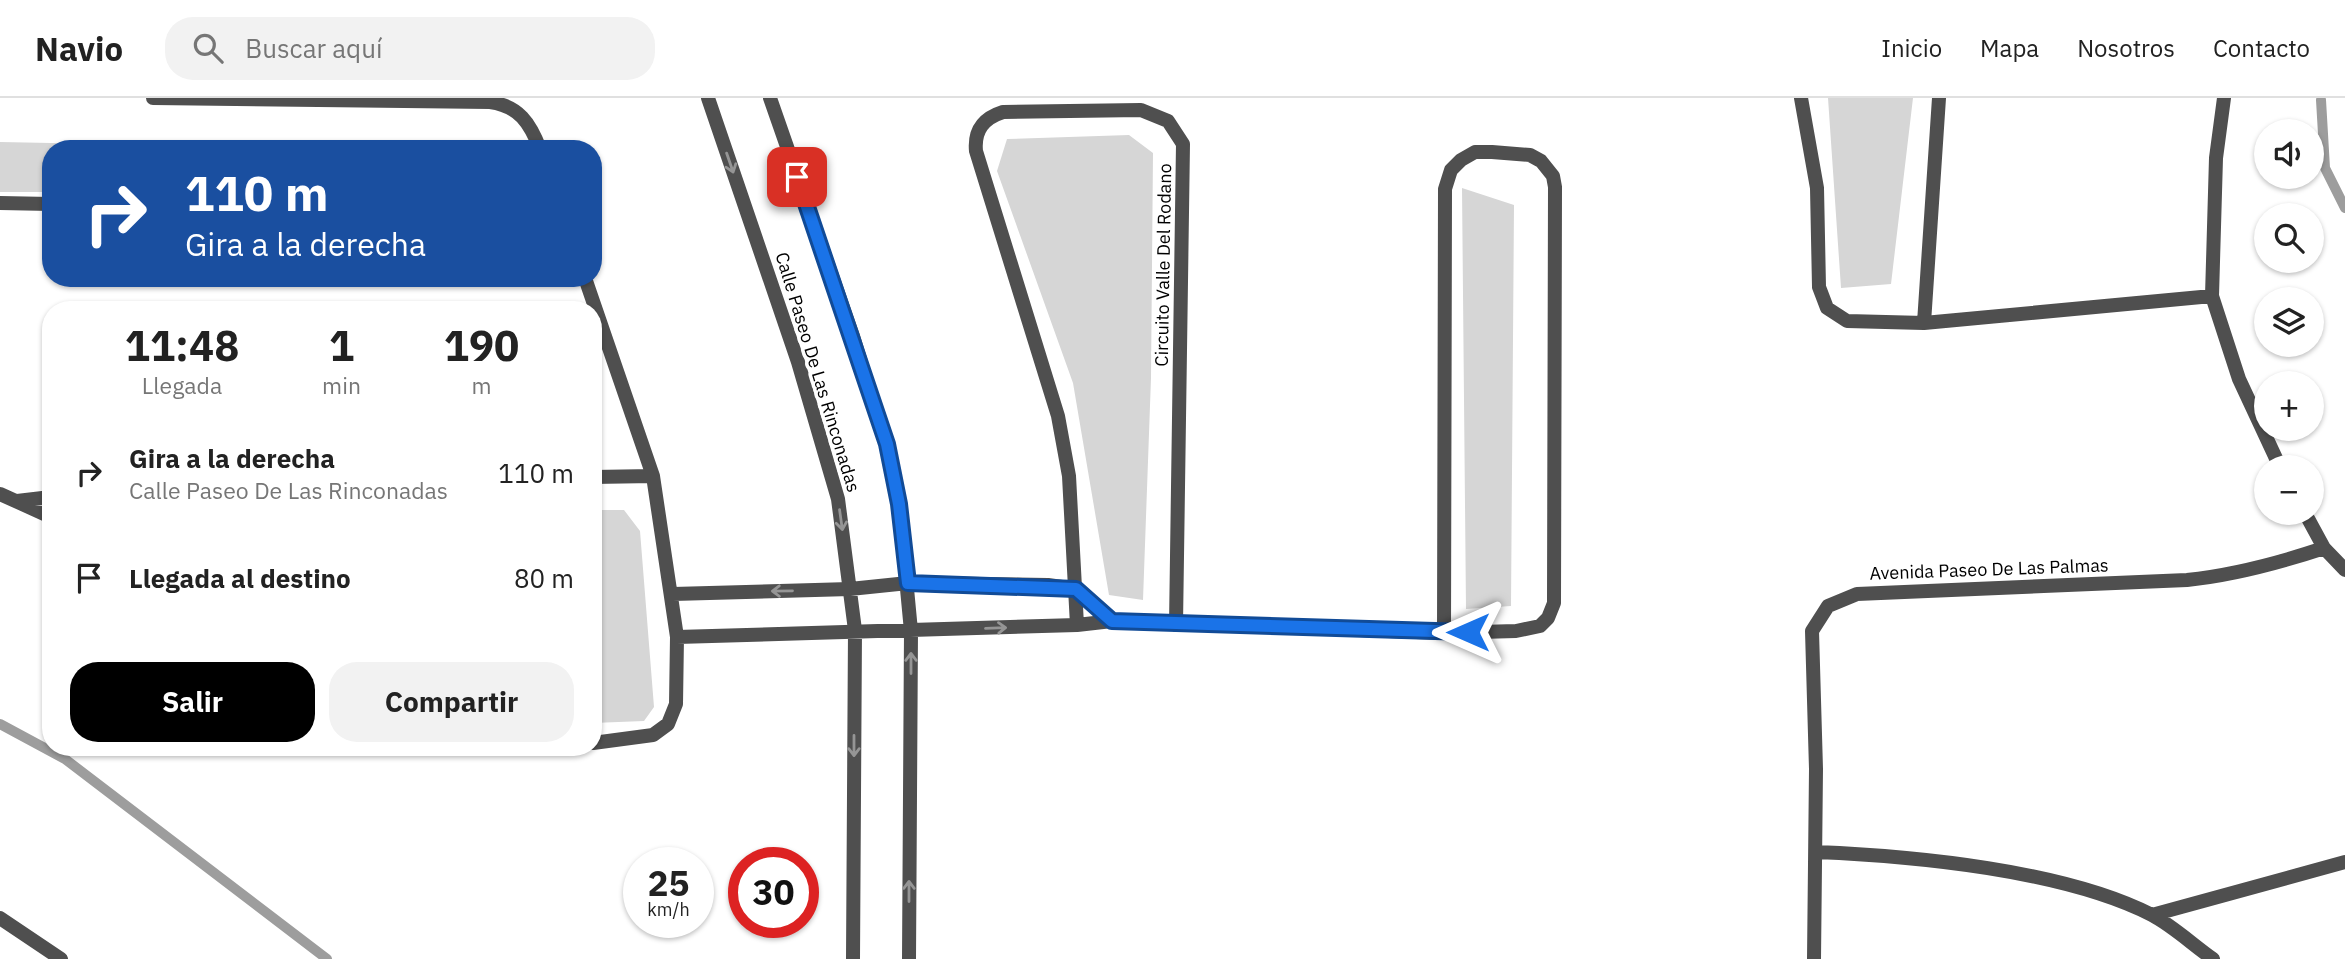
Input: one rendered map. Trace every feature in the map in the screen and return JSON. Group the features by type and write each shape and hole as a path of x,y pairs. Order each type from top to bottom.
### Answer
{"street":[{"path":"153,98 490,102 508,105 527,120 536,140"},
{"name":"Calle Paseo De Las Rinconadas","path":"708,98 798,362 838,499 855,630 853,959"},
{"path":"770,98 853,336 887,444 899,504 911,631 909,959"},
{"path":"1801,98 1817,188 1819,287 1827,308 1847,321 1924,323 2212,296"},
{"path":"1924,323 1939,98"},
{"path":"2224,98 2216,158 2212,296 2239,379 2274,455"},
{"name":"Circuito Valle Del Rodano","path":"1077,625 1069,476 1058,416 978,160 976,136 984,121 1003,112 1141,110 1152,112 1168,121 1178,133 1184,152 1176,625"},
{"path":"677,637 1077,625 1112,621 1444,632 1529,630 1540,626 1548,618 1554,603 1555,187 1548,168 1530,155 1475,152 1451,170 1445,189 1444,632"},
{"path":"0,203 42,204"},
{"path":"602,330 653,476 673,594 677,637 676,704 668,724 653,735 602,742"},
{"path":"602,477 653,476"},
{"path":"0,494 42,513"},
{"path":"16,501 42,498"},
{"path":"2312,525 2324,548 2345,570"},
{"name":"Avenida Paseo De Las Palmas","path":"1814,959 1816,852 1812,631 1828,606 1857,594 2199,579 2271,566 2324,548"},
{"path":"673,594 850,589 908,583 1076,589 1112,621"},
{"path":"1816,852 1935,861 2084,890 2152,915 2213,959"},
{"path":"2152,915 2345,862"},
{"path":"0,918 61,959"}],"shaded area":[{"path":"1828,98 1913,98 1891,284 1841,288"},
{"path":"1129,135 1153,153 1151,378 1143,600 1109,595 1073,383 997,171 1007,139"},
{"path":"0,142 42,143 42,192 0,192"},
{"path":"1462,188 1514,205 1511,606 1466,609"},
{"path":"602,510 624,510 640,531 654,707 644,721 602,723"}],"waterway":[{"path":"2321,100 2325,168 2345,208"},
{"path":"0,724 42,747"},
{"path":"59,756 327,959"}],"route":[{"path":"797,177 853,336 887,444 899,504 908,583 1048,585 1076,589 1112,621 1468,632"}]}
